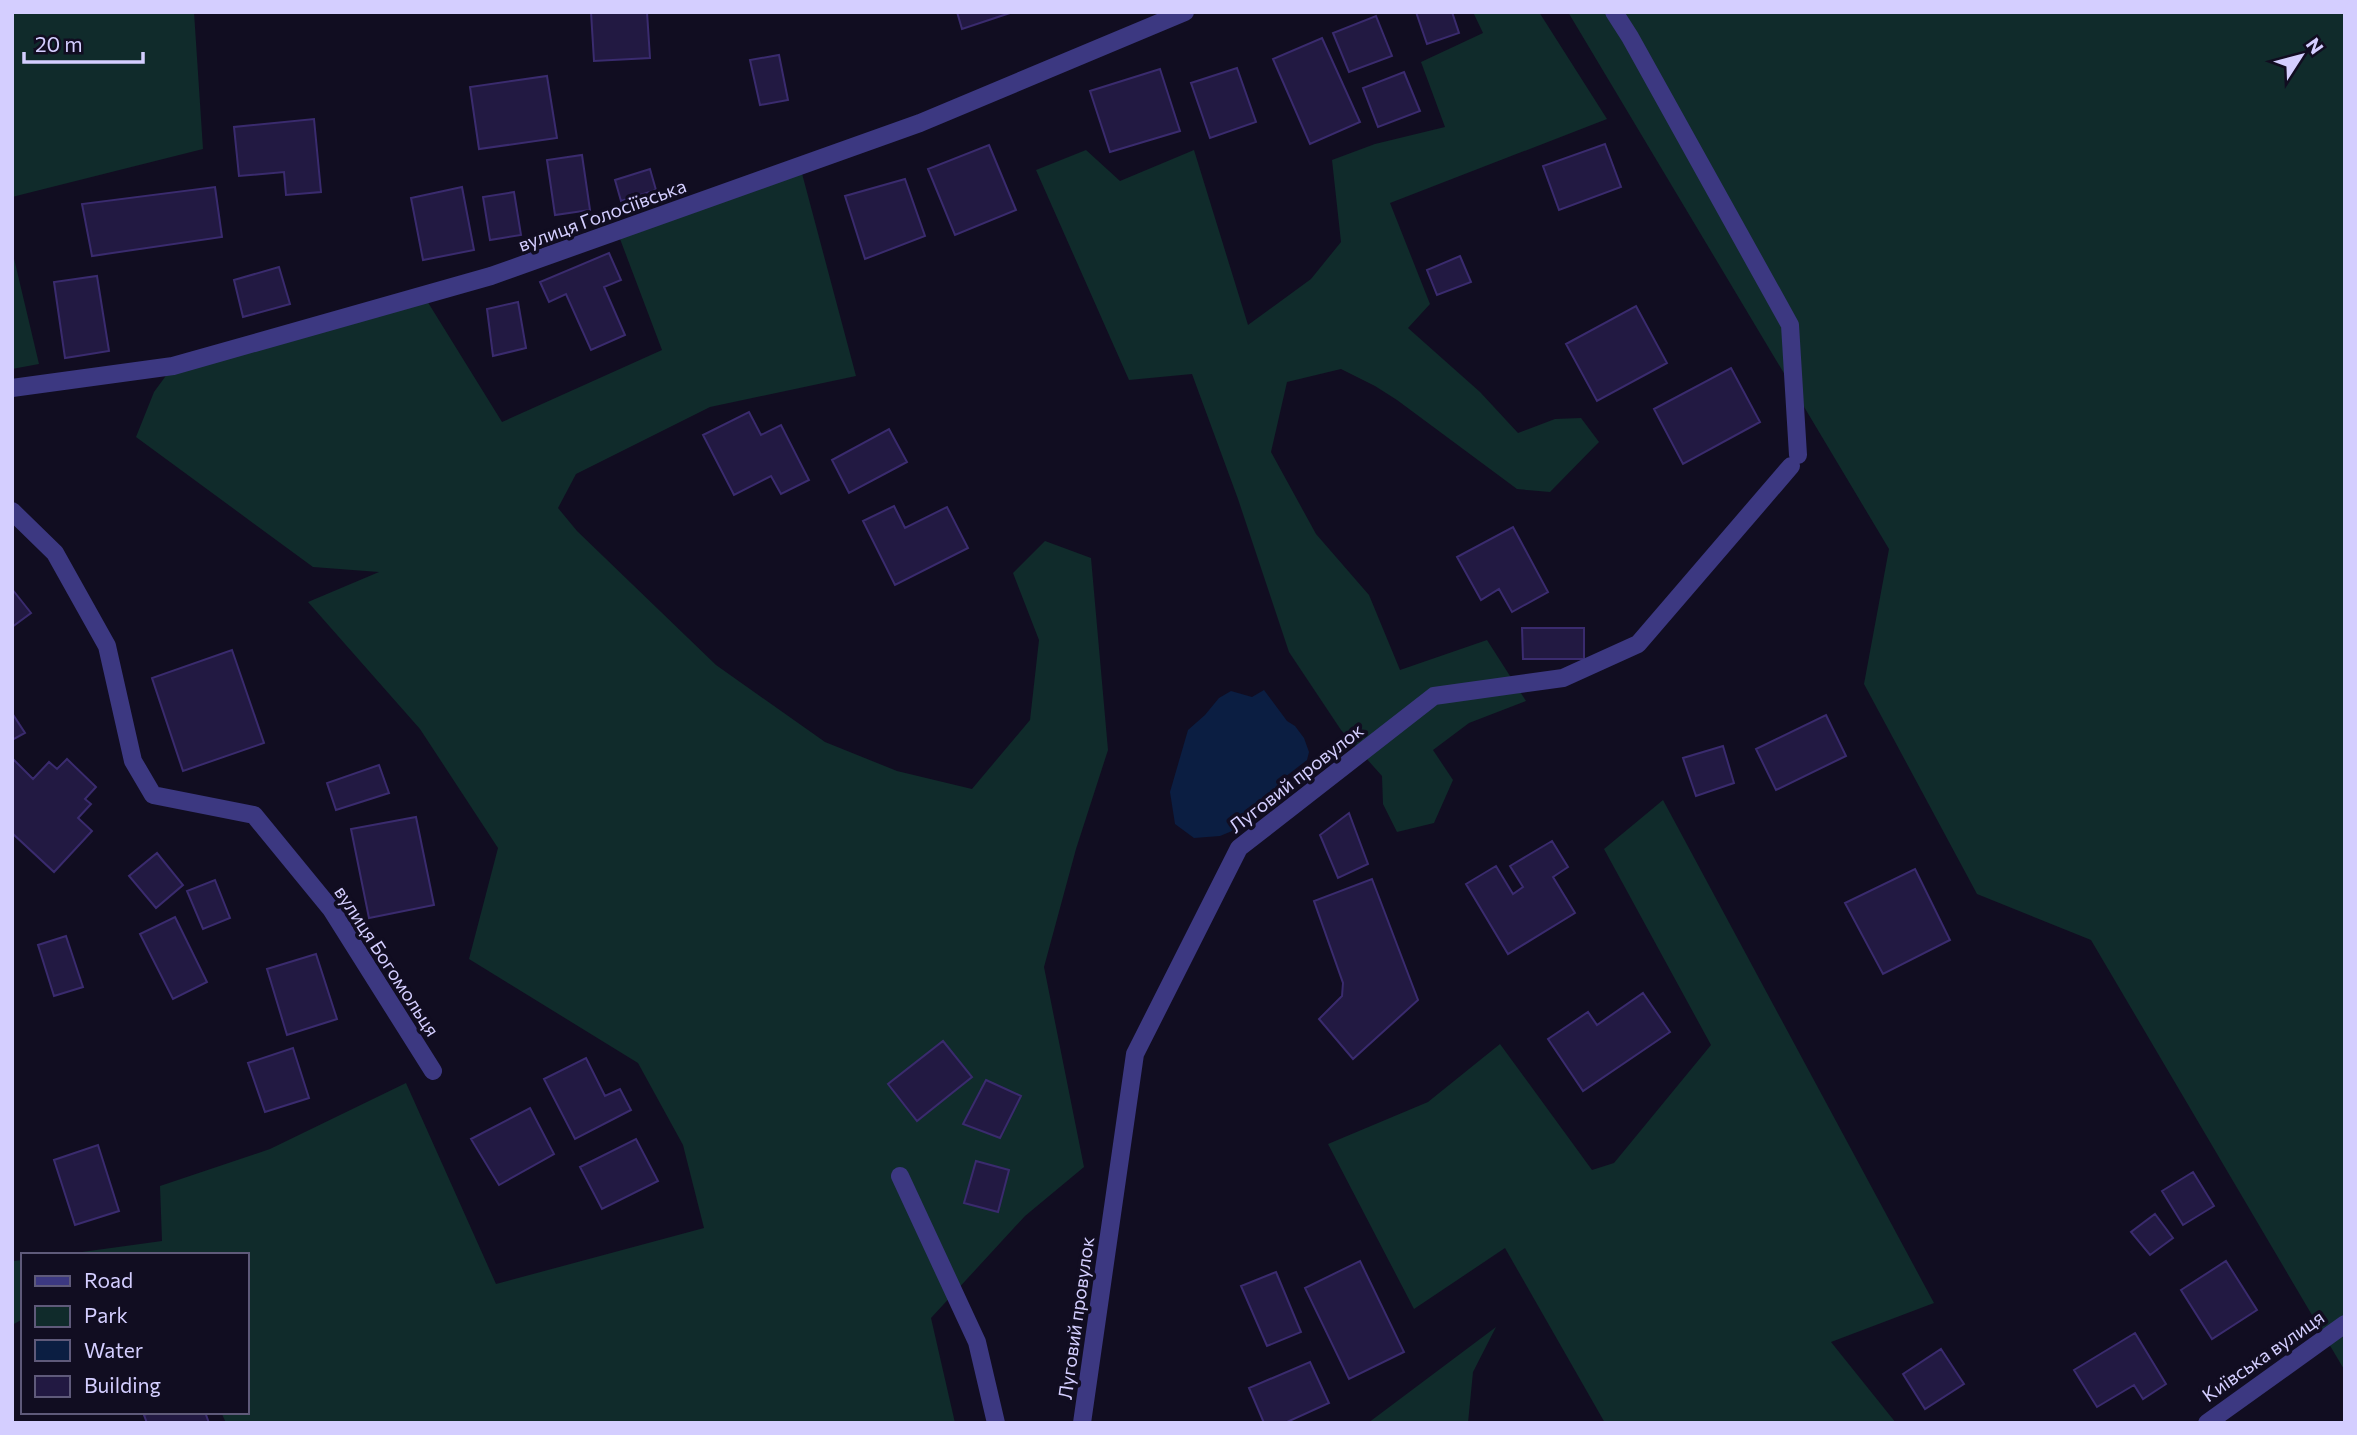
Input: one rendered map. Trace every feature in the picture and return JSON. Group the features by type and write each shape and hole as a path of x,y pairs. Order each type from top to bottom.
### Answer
{"street":[{"name":"вулиця Голосіївська","path":"12,388 173,366 491,276 920,123 1185,12"},
{"name":"Луговий провулок","path":"1082,1423 1135,1054 1239,848 1434,696 1563,678 1638,644 1795,460 1790,325 1615,12"},
{"name":"вулиця Богомольця","path":"12,511 55,553 107,646 133,761 153,795 254,815 331,909 433,1071"},
{"path":"900,1176 977,1342 996,1423"},
{"name":"Київська вулиця","path":"2207,1423 2345,1324"}],"green space":[{"path":"12,12 194,12 203,149 12,197"},
{"path":"1473,12 1539,12 1607,119 1390,203 1430,304 1408,328 1480,392 1518,433 1555,419 1581,418 1599,442 1550,492 1517,489 1397,400 1341,369 1287,382 1271,452 1316,534 1369,595 1400,670 1487,640 1526,701 1469,723 1433,750 1453,780 1434,823 1397,832 1383,804 1382,776 1341,730 1289,652 1238,499 1192,374 1129,380 1036,170 1086,150 1120,181 1194,150 1248,325 1311,279 1341,242 1332,160 1375,144 1445,127 1421,62 1483,33"},
{"path":"1568,12 2345,12 2345,1371 2091,940 1977,894 1864,684 1889,549"},
{"path":"800,166 856,376 710,407 576,474 558,508 577,531 716,665 825,742 897,771 972,789 1030,720 1039,640 1013,573 1045,541 1091,558 1108,750 1076,849 1044,967 1084,1167 1025,1216 931,1318 955,1423 226,1423 222,1414 248,1414 248,1253 75,1253 162,1241 160,1186 270,1149 406,1083 496,1284 704,1228 683,1145 638,1063 469,959 498,848 420,729 308,602 379,572 313,567 136,437 154,392 173,366 424,296 502,422 662,350 617,231"},
{"path":"12,250 39,364 12,369"},
{"path":"1663,800 1934,1303 1831,1342 1896,1423 1605,1423 1505,1248 1414,1309 1328,1144 1428,1102 1500,1044 1592,1170 1614,1163 1711,1045 1604,849"},
{"path":"21,1260 21,1320 12,1325 12,1261"},
{"path":"1496,1327 1473,1372 1468,1423 1368,1423"}],"water":[{"path":"1264,690 1287,721 1295,726 1304,738 1309,752 1307,760 1285,777 1270,805 1237,829 1220,836 1194,838 1175,824 1170,792 1188,730 1219,698 1231,691 1252,697"}],"building":[{"path":"591,12 647,12 650,58 594,61"},
{"path":"957,12 1013,12 962,29"},
{"path":"1416,12 1452,12 1459,33 1427,44"},
{"path":"1376,16 1392,56 1349,72 1333,33"},
{"path":"1322,38 1360,122 1310,144 1273,59"},
{"path":"779,55 788,100 760,105 750,60"},
{"path":"1237,68 1256,122 1210,138 1191,83"},
{"path":"1160,69 1180,131 1110,152 1090,91"},
{"path":"1404,72 1420,111 1378,127 1363,88"},
{"path":"547,76 557,138 479,149 470,87"},
{"path":"314,119 321,192 286,195 284,172 239,176 234,127"},
{"path":"1605,144 1621,187 1559,210 1543,166"},
{"path":"989,145 1016,210 955,235 928,169"},
{"path":"582,155 590,210 555,215 547,160"},
{"path":"650,169 656,190 621,201 615,180"},
{"path":"905,179 925,236 865,259 845,196"},
{"path":"215,187 222,237 92,256 82,204"},
{"path":"462,187 474,250 423,260 411,198"},
{"path":"514,192 521,235 490,240 483,197"},
{"path":"609,253 621,280 604,287 625,335 591,350 566,294 549,302 540,282"},
{"path":"1460,256 1471,282 1437,295 1427,270"},
{"path":"279,267 290,304 243,317 234,280"},
{"path":"97,276 109,351 65,358 54,282"},
{"path":"518,302 526,348 493,356 487,309"},
{"path":"1636,306 1667,363 1597,401 1566,344"},
{"path":"1731,368 1760,422 1683,464 1654,409"},
{"path":"749,412 761,435 781,425 809,480 781,494 771,476 734,495 703,435"},
{"path":"889,429 907,462 849,493 832,460"},
{"path":"894,506 905,528 947,507 968,548 895,585 863,521"},
{"path":"1513,527 1548,592 1512,612 1499,589 1481,600 1457,557"},
{"path":"12,589 31,613 12,627"},
{"path":"1522,628 1584,628 1584,659 1523,659"},
{"path":"232,650 264,743 183,771 152,678"},
{"path":"12,713 25,733 12,740"},
{"path":"1826,715 1846,756 1776,790 1756,749"},
{"path":"1723,746 1734,783 1696,796 1683,758"},
{"path":"13,759 33,779 49,762 57,769 67,759 96,787 85,799 91,804 78,818 92,831 54,872 12,833"},
{"path":"379,765 389,793 336,810 327,783"},
{"path":"1349,813 1368,864 1338,878 1320,835"},
{"path":"416,817 434,905 369,918 351,829"},
{"path":"1552,841 1568,867 1553,877 1575,913 1508,954 1466,884 1496,866 1513,894 1523,887 1510,866"},
{"path":"157,853 183,885 156,908 129,876"},
{"path":"1915,869 1950,940 1883,974 1845,903"},
{"path":"1372,879 1418,1000 1353,1059 1319,1019 1342,996 1343,983 1314,901"},
{"path":"215,880 230,918 203,929 187,891"},
{"path":"175,917 207,982 173,999 140,934"},
{"path":"66,936 83,987 54,996 38,945"},
{"path":"316,954 337,1019 287,1035 267,969"},
{"path":"1643,993 1670,1032 1583,1091 1548,1039 1588,1012 1597,1025"},
{"path":"943,1041 972,1077 917,1121 888,1084"},
{"path":"293,1048 309,1098 265,1112 248,1063"},
{"path":"586,1058 605,1096 620,1089 631,1110 575,1139 544,1079"},
{"path":"986,1080 1021,1096 1000,1138 963,1124"},
{"path":"530,1108 554,1154 499,1185 471,1139"},
{"path":"636,1139 658,1181 602,1209 580,1167"},
{"path":"98,1145 119,1211 75,1225 54,1160"},
{"path":"976,1161 1009,1170 998,1212 964,1203"},
{"path":"2193,1172 2214,1206 2183,1225 2162,1191"},
{"path":"2155,1214 2173,1238 2150,1255 2131,1232"},
{"path":"1360,1261 1404,1352 1349,1379 1305,1288"},
{"path":"2226,1261 2257,1310 2212,1339 2181,1290"},
{"path":"1276,1272 1301,1332 1267,1346 1241,1286"},
{"path":"2135,1333 2166,1384 2143,1399 2134,1385 2097,1407 2074,1370"},
{"path":"1941,1349 1964,1384 1925,1409 1903,1374"},
{"path":"1310,1362 1329,1403 1285,1423 1264,1423 1249,1388"},
{"path":"206,1414 209,1423 147,1423 144,1415"}]}
